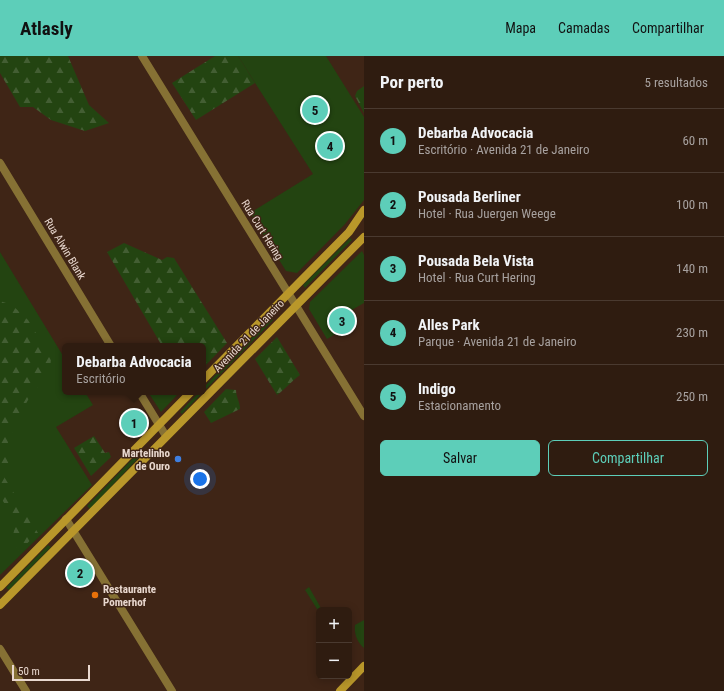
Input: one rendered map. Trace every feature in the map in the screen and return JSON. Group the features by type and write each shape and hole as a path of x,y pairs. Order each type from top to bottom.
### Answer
{"main road":[{"name":"Avenida 21 de Janeiro","path":"206,377 349,232 364,210"},
{"name":"Avenida 21 de Janeiro","path":"0,605 295,304 364,237"},
{"path":"0,587 188,395"},
{"path":"340,691 364,666"}],"street":[{"name":"Rua Curt Hering","path":"142,56 364,416"},
{"name":"Rua Alwin Blank","path":"0,162 110,343"},
{"path":"142,395 166,436"},
{"path":"66,519 172,691"},
{"path":"0,649 26,691"}],"green space":[{"path":"0,56 68,56 89,105 109,123 85,131 51,120 33,107 20,107 0,73"},
{"path":"215,56 238,56 255,83 196,120 172,83"},
{"path":"238,56 326,56 364,117 364,200 345,224 297,273 286,271 250,213 313,174"},
{"path":"364,86 364,113 355,96 357,91"},
{"path":"350,238 352,240 305,288 303,285"},
{"path":"124,243 162,260 167,257 174,258 227,343 206,365 206,343 160,343 107,252"},
{"path":"362,251 364,255 364,303 350,311 347,307 328,318 337,333 327,339 309,309 310,302"},
{"path":"0,252 62,354 62,395 87,395 93,405 56,427 92,485 0,575"},
{"path":"0,301 12,305 28,320 51,358 50,370 28,400 19,416 4,452 11,469 3,475 38,533 19,551 12,539 16,523 0,496"},
{"path":"271,318 273,320 206,389 206,385"},
{"path":"277,337 300,375 277,395 255,359"},
{"path":"226,389 236,390 240,409 211,423 204,412"},
{"path":"150,395 177,395 161,412"},
{"path":"196,395 200,395 182,414 180,412"},
{"path":"94,436 105,453 109,452 111,457 91,476 74,448"},
{"path":"142,449 145,451 90,509 87,506"},
{"path":"48,545 51,547 9,590 6,588"},
{"path":"309,587 320,607 316,607 305,590"},
{"path":"364,620 364,648 356,635 355,625"}],"place":[{"name":"Indigo","path":"315,110"},
{"name":"Alles Park","path":"330,146"},
{"name":"Pousada Bela Vista","path":"342,321"},
{"name":"Debarba Advocacia","path":"134,423"},
{"name":"Martelinho de Ouro","path":"178,459"},
{"name":"Pousada Berliner","path":"80,573"},
{"name":"Restaurante Pomerhof","path":"95,595"}]}
